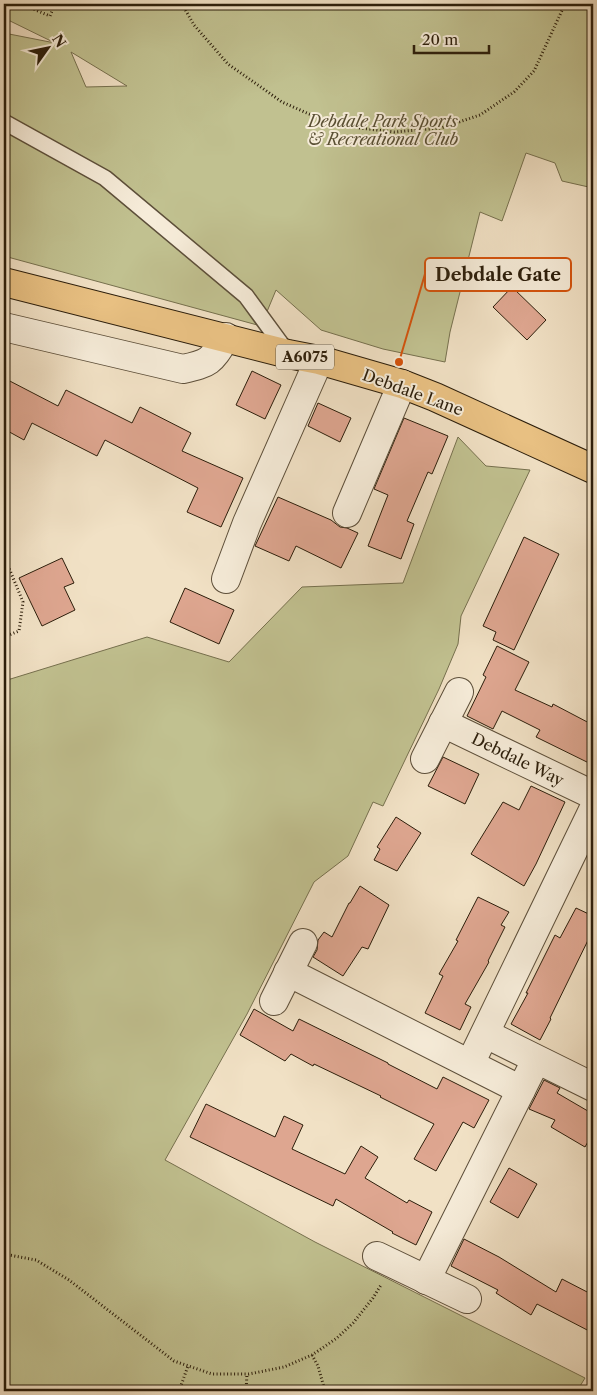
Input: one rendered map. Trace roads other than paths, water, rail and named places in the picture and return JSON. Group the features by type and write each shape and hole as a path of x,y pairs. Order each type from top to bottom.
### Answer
{"main road":[{"name":"Debdale Lane","path":"4,282 288,354 319,360 402,384 435,397 593,469"}],"street":[{"path":"4,327 183,369 202,365 213,357 226,337"},
{"path":"226,579 247,523 319,360"},
{"path":"348,513 402,384"},
{"path":"425,759 459,692"},
{"name":"Debdale Way","path":"443,723 593,795"},
{"path":"470,1064 593,810"},
{"path":"274,1001 303,943"},
{"path":"288,972 521,1090"},
{"path":"486,1034 593,1087"},
{"path":"426,1280 536,1060"},
{"path":"385,1260 467,1299"}],"lane":[{"path":"4,122 105,178 246,296 288,354"}],"place":[{"name":"Debdale Gate","path":"399,362"}],"park label":[{"name":"Debdale Park Sports & Recreational Club","path":"383,130"}]}
